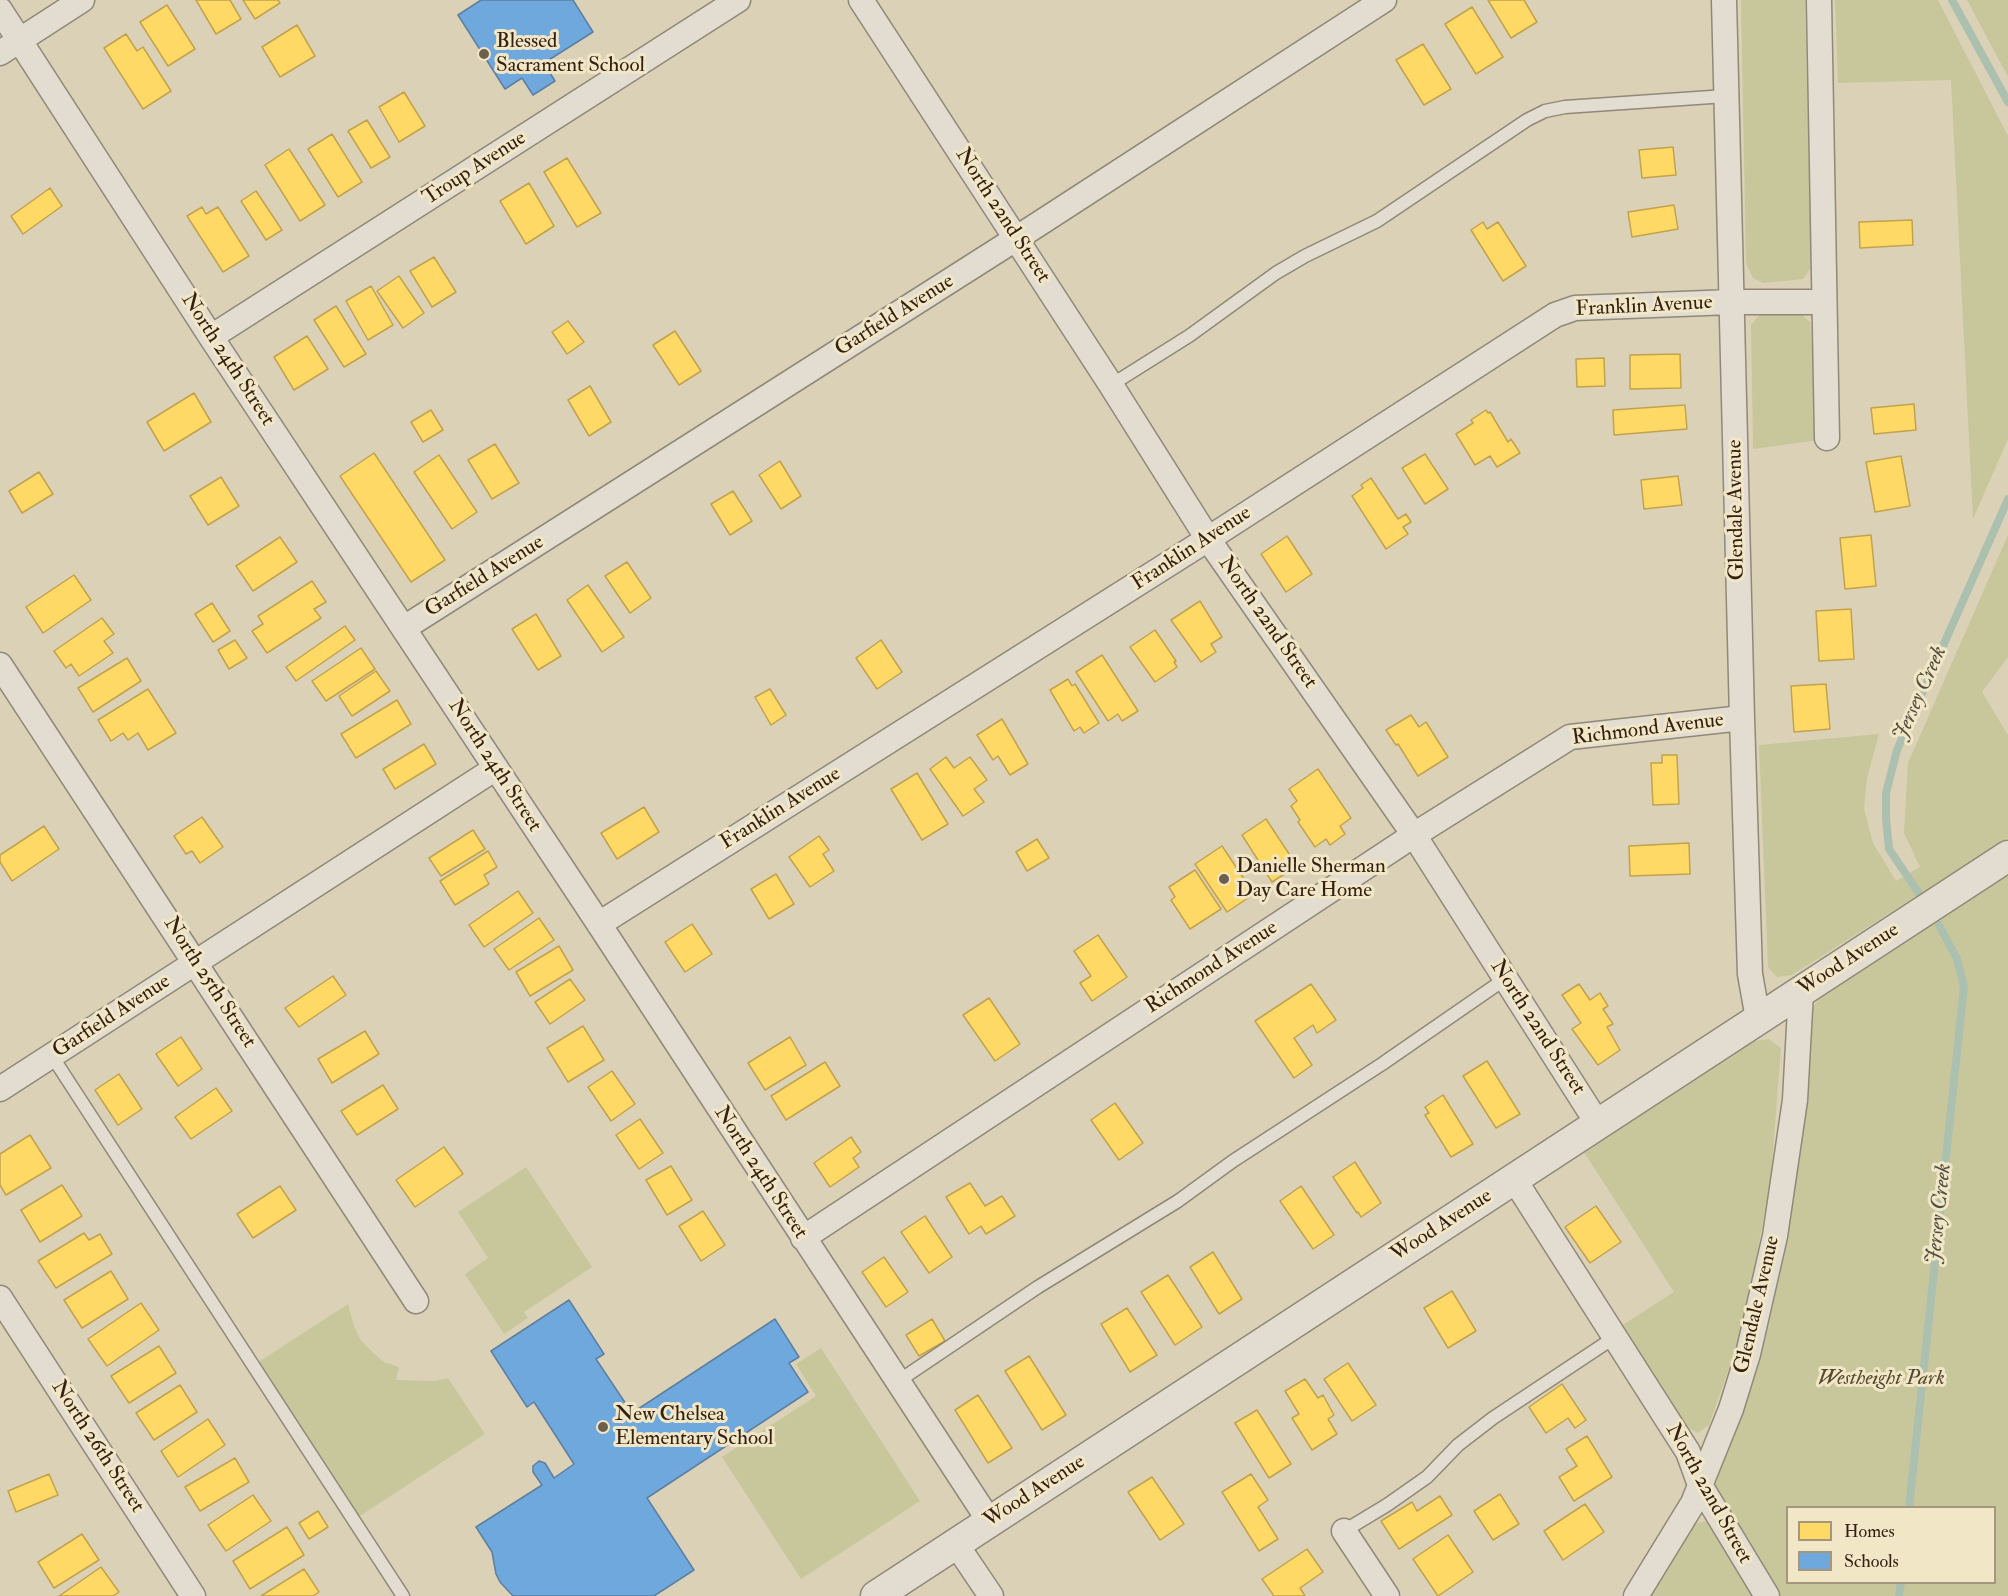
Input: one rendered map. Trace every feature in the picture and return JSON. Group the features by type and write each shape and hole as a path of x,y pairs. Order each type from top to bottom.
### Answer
{"street":[{"path":"10,47 82,0"},
{"name":"Troup Avenue","path":"211,337 738,0"},
{"name":"North 22nd Street","path":"861,0 1111,384 1208,539 1414,836 1598,1124"},
{"name":"Garfield Avenue","path":"404,628 1017,238 1384,0"},
{"name":"Glendale Avenue","path":"1724,0 1750,974 1758,1020"},
{"path":"1819,0 1827,438"},
{"name":"North 24th Street","path":"0,10 10,47 211,337 990,1522"},
{"name":"Franklin Avenue","path":"599,924 1208,539 1555,315 1575,309 1732,302 1824,302"},
{"name":"North 25th Street","path":"0,665 416,1301"},
{"name":"Richmond Avenue","path":"803,1238 1414,836 1570,737 1742,718"},
{"name":"Garfield Avenue","path":"0,1089 496,768"},
{"name":"Wood Avenue","path":"876,1596 2008,856"},
{"name":"Glendale Avenue","path":"1636,1596 1693,1503 1731,1409 1748,1354 1775,1236 1795,1100 1802,991"},
{"name":"North 22nd Street","path":"1514,1179 1688,1452 1700,1485 1767,1596"},
{"name":"North 26th Street","path":"0,1298 193,1596"},
{"path":"1344,1531 1387,1596"},
{"path":"956,1544 991,1596"}],"lane":[{"path":"1111,384 1189,336 1276,273 1305,256 1377,221 1527,120 1545,111 1565,107 1726,96"},
{"path":"897,1382 1038,1287 1178,1201 1233,1161 1382,1064 1505,979"},
{"path":"52,1056 403,1596"},
{"path":"1344,1531 1427,1477 1458,1445 1493,1418 1615,1337"}],"green space":[{"path":"1741,0 1805,0 1811,268 1803,279 1763,283 1753,278 1746,263"},
{"path":"1835,0 1938,0 2008,136 2008,439 1973,519 1951,80 1838,83"},
{"path":"1967,0 2008,0 2008,77"},
{"path":"1776,311 1800,313 1810,322 1819,440 1753,449 1751,325 1759,315"},
{"path":"2008,535 2008,657 1982,692 2008,735 2008,838 1792,975 1777,977 1768,967 1759,745 1879,734 1867,778 1864,809 1873,843 1896,881 1920,867 1904,833 1908,763"},
{"name":"Westheight Park","path":"2008,873 2008,1596 1775,1596 1715,1492 1713,1480 1770,1310 1788,1229 1805,1092 1809,1012 1821,996"},
{"path":"1769,1039 1781,1048 1771,1176 1744,1326 1709,1425 1698,1433 1686,1427 1621,1326 1674,1292 1584,1152 1754,1041"},
{"path":"526,1167 592,1267 524,1312 528,1318 504,1334 465,1274 488,1258 458,1212"},
{"path":"348,1304 360,1339 384,1362 399,1367 396,1380 435,1381 448,1378 485,1434 357,1518 257,1363"},
{"path":"821,1348 920,1501 801,1579 722,1457 816,1396 796,1364"},
{"path":"1705,1521 1718,1534 1755,1596 1647,1596 1692,1525"}],"building: Homes":[{"path":"196,0 230,0 241,19 216,34"},
{"path":"243,0 278,0 280,3 255,19"},
{"path":"1488,0 1524,0 1537,22 1511,38"},
{"path":"167,5 195,49 168,66 140,22"},
{"path":"1472,7 1503,57 1476,74 1445,24"},
{"path":"297,25 315,56 280,77 262,47"},
{"path":"126,34 137,51 143,47 171,91 143,109 104,48"},
{"path":"1423,44 1451,89 1424,105 1396,60"},
{"path":"404,92 425,126 399,142 379,107"},
{"path":"367,120 390,157 371,168 348,131"},
{"path":"332,134 362,182 338,197 308,149"},
{"path":"1673,147 1676,175 1642,178 1639,150"},
{"path":"289,149 325,205 300,221 265,165"},
{"path":"567,158 601,213 577,227 544,172"},
{"path":"529,183 554,226 526,244 500,201"},
{"path":"50,188 62,206 23,234 11,216"},
{"path":"256,191 282,230 266,240 241,201"},
{"path":"1674,205 1678,229 1632,237 1628,212"},
{"path":"202,207 206,214 218,207 249,256 223,272 187,216"},
{"path":"1912,220 1913,245 1860,248 1859,222"},
{"path":"1483,222 1487,229 1498,222 1526,266 1503,281 1471,230"},
{"path":"434,257 456,292 432,307 410,271"},
{"path":"399,276 424,313 403,328 377,291"},
{"path":"371,286 393,325 368,340 346,301"},
{"path":"336,306 366,354 344,367 314,320"},
{"path":"568,321 584,342 567,354 552,332"},
{"path":"675,331 701,371 679,385 653,345"},
{"path":"307,336 328,369 294,390 274,357"},
{"path":"1680,354 1681,388 1630,389 1630,355"},
{"path":"1604,358 1605,386 1577,387 1576,359"},
{"path":"590,386 611,422 589,436 568,400"},
{"path":"194,393 211,422 164,451 147,422"},
{"path":"1914,404 1916,430 1874,434 1871,408"},
{"path":"1685,405 1687,429 1614,435 1613,410"},
{"path":"431,410 443,430 423,442 411,422"},
{"path":"1486,410 1490,412 1508,442 1511,439 1520,453 1497,467 1490,456 1475,465 1456,434 1473,423 1471,420"},
{"path":"495,444 519,483 492,499 468,460"},
{"path":"374,453 445,560 411,582 340,476"},
{"path":"1425,454 1448,489 1425,504 1402,468"},
{"path":"439,455 477,512 452,529 414,472"},
{"path":"1901,456 1910,506 1875,512 1866,462"},
{"path":"780,461 801,496 781,509 759,475"},
{"path":"39,472 53,494 22,513 9,491"},
{"path":"1678,476 1682,505 1644,509 1641,480"},
{"path":"221,477 239,506 208,525 190,496"},
{"path":"1371,478 1398,519 1406,514 1411,522 1403,527 1408,534 1386,549 1352,496"},
{"path":"733,491 752,521 730,535 711,504"},
{"path":"1871,535 1876,586 1845,589 1840,538"},
{"path":"1287,536 1312,574 1286,592 1261,554"},
{"path":"280,537 297,562 253,591 236,566"},
{"path":"627,562 651,598 630,613 605,576"},
{"path":"74,575 91,600 43,633 26,607"},
{"path":"312,581 326,602 314,609 321,618 267,653 252,631 263,624 258,616"},
{"path":"588,585 624,637 602,652 567,600"},
{"path":"1200,601 1222,637 1211,644 1216,652 1201,662 1171,620"},
{"path":"212,603 230,631 213,642 195,614"},
{"path":"1851,609 1854,659 1819,661 1816,611"},
{"path":"536,614 561,656 538,670 512,629"},
{"path":"102,618 114,634 104,641 113,653 79,676 71,664 66,668 54,651"},
{"path":"345,626 355,640 296,681 286,667"},
{"path":"1155,630 1176,661 1174,662 1177,667 1155,682 1130,647"},
{"path":"235,640 247,658 229,669 218,650"},
{"path":"881,640 902,672 877,689 856,658"},
{"path":"361,648 375,669 326,701 312,681"},
{"path":"1102,655 1138,711 1122,721 1118,714 1108,721 1076,672"},
{"path":"127,658 141,681 93,712 78,688"},
{"path":"376,671 390,691 352,716 339,696"},
{"path":"1068,679 1072,686 1075,684 1099,723 1084,733 1080,727 1074,731 1050,690"},
{"path":"1826,684 1830,729 1794,732 1791,686"},
{"path":"148,689 176,733 148,750 138,733 128,740 123,733 111,741 98,720"},
{"path":"770,689 786,715 771,725 755,697"},
{"path":"397,700 411,724 356,758 341,734"},
{"path":"1411,715 1419,727 1426,722 1448,757 1418,776 1398,744 1396,745 1386,730"},
{"path":"1002,719 1028,764 1010,775 998,756 993,760 977,735"},
{"path":"424,744 436,764 395,789 383,769"},
{"path":"1662,755 1677,755 1679,804 1653,805 1651,763 1662,763"},
{"path":"946,757 954,768 970,757 987,780 974,789 984,802 963,816 930,769"},
{"path":"1318,769 1351,818 1340,826 1345,834 1330,845 1326,839 1315,847 1298,822 1300,820 1291,806 1297,801 1289,789"},
{"path":"917,773 948,824 922,840 891,789"},
{"path":"644,807 659,832 617,859 601,833"},
{"path":"202,817 223,847 200,863 192,851 186,854 174,836"},
{"path":"1266,819 1297,866 1272,882 1242,835"},
{"path":"44,826 59,849 12,881 0,862 0,855"},
{"path":"473,830 485,849 441,876 429,858"},
{"path":"819,836 829,850 823,854 834,871 810,887 789,857"},
{"path":"1037,839 1049,858 1027,871 1016,852"},
{"path":"1689,843 1690,874 1630,876 1629,846"},
{"name":"Danielle Sherman Day Care Home","path":"1222,846 1254,894 1227,912 1195,864"},
{"path":"488,851 497,867 484,875 489,884 455,905 440,881"},
{"path":"1195,870 1221,909 1190,929 1171,900 1175,897 1169,887"},
{"path":"776,874 794,904 769,919 751,889"},
{"path":"518,891 533,913 484,947 469,925"},
{"path":"539,918 554,940 509,970 494,949"},
{"path":"692,924 712,954 685,972 665,942"},
{"path":"1098,935 1127,977 1092,1001 1080,983 1091,976 1074,951"},
{"path":"559,946 573,970 530,996 516,972"},
{"path":"333,976 346,995 299,1027 285,1008"},
{"path":"570,979 585,1000 550,1024 535,1002"},
{"path":"1311,984 1336,1020 1317,1033 1313,1025 1294,1038 1312,1065 1294,1078 1255,1021"},
{"path":"1579,984 1590,1000 1600,993 1608,1006 1603,1009 1613,1024 1607,1027 1620,1050 1598,1065 1572,1029 1581,1023 1562,995"},
{"path":"989,998 1020,1044 995,1061 963,1015"},
{"path":"583,1026 604,1060 568,1082 547,1048"},
{"path":"365,1031 379,1054 332,1083 318,1059"},
{"path":"181,1037 202,1069 178,1086 156,1054"},
{"path":"790,1037 806,1065 765,1090 748,1063"},
{"path":"1487,1061 1520,1114 1496,1128 1463,1076"},
{"path":"825,1062 840,1086 786,1120 771,1096"},
{"path":"612,1071 635,1104 611,1121 588,1087"},
{"path":"119,1074 142,1109 118,1125 95,1090"},
{"path":"383,1085 398,1109 357,1135 341,1111"},
{"path":"216,1088 232,1111 191,1139 175,1117"},
{"path":"1443,1095 1473,1144 1451,1157 1425,1115 1429,1113 1425,1107"},
{"path":"1115,1103 1143,1143 1119,1160 1091,1120"},
{"path":"640,1119 663,1153 639,1169 616,1135"},
{"path":"30,1135 51,1168 6,1195 0,1185 0,1154"},
{"path":"851,1137 861,1152 853,1158 859,1167 830,1187 814,1163"},
{"path":"444,1147 463,1174 415,1207 396,1180"},
{"path":"1355,1162 1381,1203 1361,1217 1333,1177"},
{"path":"671,1166 692,1200 667,1215 646,1180"},
{"path":"970,1183 985,1206 1002,1196 1015,1216 986,1234 981,1226 969,1234 946,1197"},
{"path":"62,1185 82,1216 40,1242 21,1210"},
{"path":"280,1186 296,1210 253,1238 237,1214"},
{"path":"1301,1186 1334,1235 1313,1249 1280,1201"},
{"path":"1596,1206 1621,1242 1590,1263 1565,1227"},
{"path":"703,1211 725,1245 701,1261 679,1226"},
{"path":"925,1216 952,1257 929,1273 901,1232"},
{"path":"84,1233 89,1240 100,1234 112,1254 56,1288 38,1261"},
{"path":"1213,1252 1242,1299 1219,1314 1190,1267"},
{"path":"884,1257 908,1292 886,1307 862,1272"},
{"path":"111,1271 128,1299 82,1328 64,1300"},
{"path":"1168,1275 1202,1327 1175,1345 1141,1292"},
{"path":"1452,1291 1476,1331 1448,1348 1424,1308"},
{"path":"141,1303 159,1330 107,1366 88,1339"},
{"path":"1127,1308 1157,1355 1130,1372 1101,1324"},
{"path":"932,1319 945,1341 919,1356 906,1335"},
{"path":"159,1346 176,1373 129,1403 111,1376"},
{"path":"1029,1356 1066,1415 1042,1430 1005,1371"},
{"path":"1348,1363 1376,1405 1352,1421 1324,1379"},
{"path":"1305,1379 1318,1398 1323,1395 1334,1415 1328,1419 1337,1434 1312,1450 1292,1418 1299,1414 1285,1391"},
{"path":"1562,1384 1586,1420 1575,1428 1568,1418 1546,1433 1529,1407"},
{"path":"180,1385 197,1412 154,1440 136,1413"},
{"path":"978,1395 1012,1448 988,1463 955,1410"},
{"path":"1257,1410 1291,1464 1269,1478 1235,1423"},
{"path":"208,1419 225,1445 178,1477 161,1451"},
{"path":"1587,1436 1612,1477 1574,1501 1559,1477 1577,1466 1566,1449"},
{"path":"235,1458 249,1482 200,1511 185,1487"},
{"path":"49,1474 58,1495 16,1512 8,1491"},
{"path":"1251,1474 1268,1500 1258,1507 1278,1539 1259,1551 1222,1492"},
{"path":"1152,1477 1184,1524 1160,1540 1128,1492"},
{"path":"1500,1494 1519,1524 1493,1540 1474,1511"},
{"path":"253,1495 271,1521 226,1551 208,1525"},
{"path":"1440,1496 1452,1515 1399,1549 1381,1521 1412,1502 1417,1511"},
{"path":"1585,1504 1604,1532 1563,1560 1544,1531"},
{"path":"318,1511 328,1527 309,1539 299,1523"},
{"path":"287,1527 304,1555 250,1589 233,1561"},
{"path":"82,1534 99,1560 54,1588 38,1562"},
{"path":"1448,1535 1473,1572 1438,1596 1413,1559"},
{"path":"1307,1549 1323,1572 1300,1588 1305,1596 1274,1596 1262,1579"},
{"path":"101,1567 119,1592 113,1596 59,1596"},
{"path":"304,1569 319,1592 313,1596 261,1596"}],"building: Schools":[{"path":"481,0 573,0 593,32 544,63 555,81 533,95 522,78 505,89 458,15"},
{"name":"New Chelsea Elementary School","path":"569,1300 604,1354 596,1359 632,1413 775,1319 799,1357 789,1363 808,1392 647,1498 694,1570 654,1596 513,1596 500,1582 496,1574 492,1552 476,1527 542,1485 533,1472 533,1466 539,1461 545,1463 554,1478 574,1464 534,1402 527,1407 491,1351"}],"waterway":[{"name":"Jersey Creek","path":"1952,0 2008,102"},
{"name":"Jersey Creek","path":"1918,892 1889,849 1886,793 1897,750 2008,499"},
{"name":"Jersey Creek","path":"1909,1506 1964,986 1957,959 1939,925"},
{"name":"Jersey Creek","path":"1899,1596 1901,1584"}],"place":[{"name":"Blessed Sacrament School","path":"484,54"},
{"name":"Danielle Sherman Day Care Home","path":"1224,879"},
{"name":"New Chelsea Elementary School","path":"603,1427"}]}
